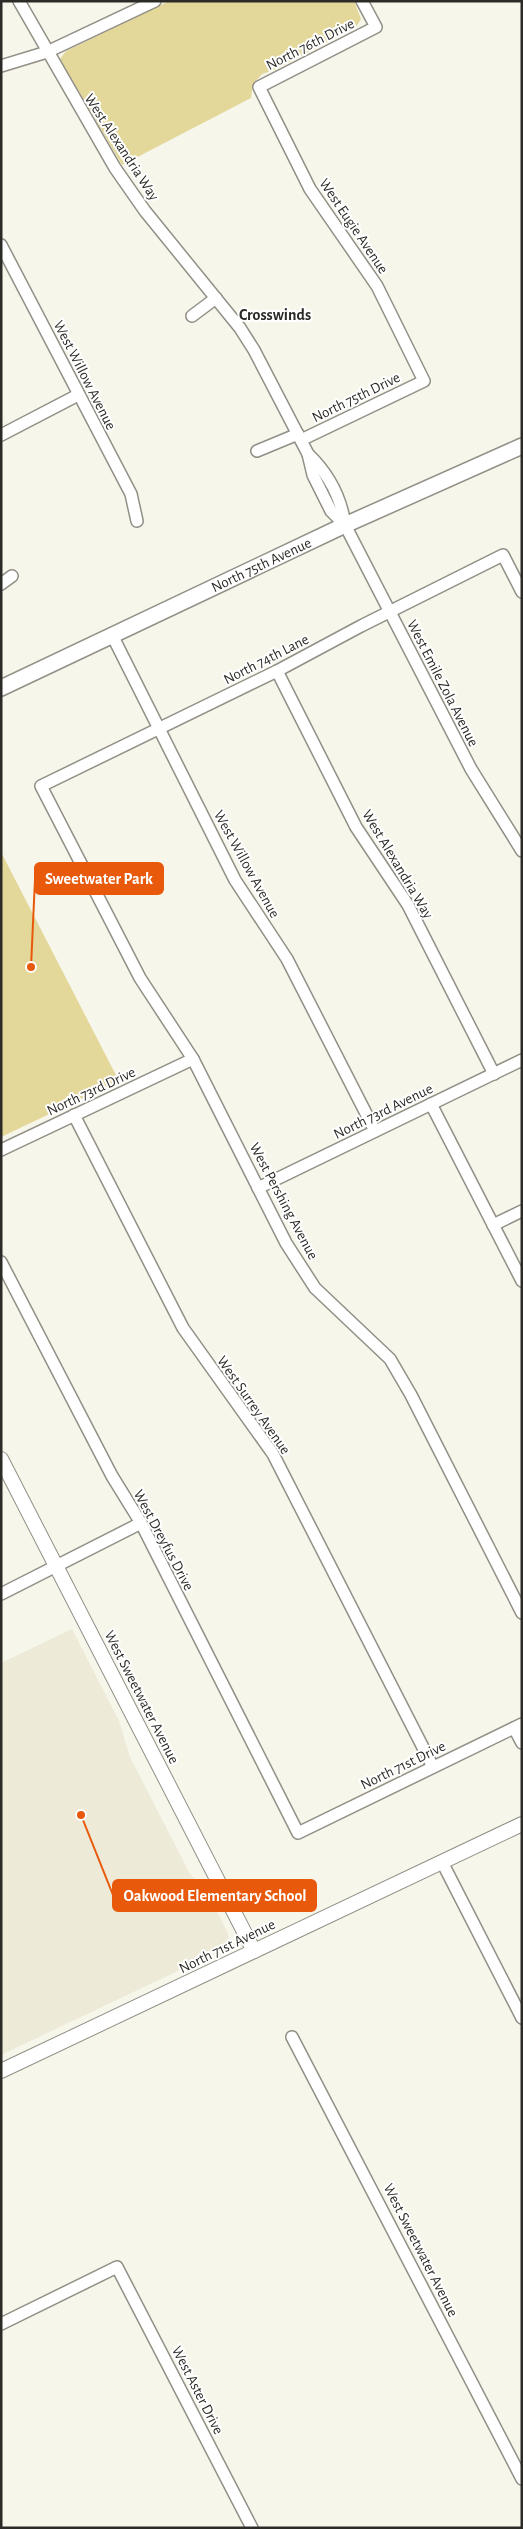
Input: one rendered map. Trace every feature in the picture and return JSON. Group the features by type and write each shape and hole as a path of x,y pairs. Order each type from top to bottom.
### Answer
{"main road":[{"name":"North 75th Avenue","path":"1,688 345,526 522,446"}],"street":[{"name":"West Alexandria Way","path":"19,1 115,168 145,211 216,298 254,350 308,454 313,475 331,511 345,526"},
{"path":"1,66 47,52 155,1"},
{"name":"North 76th Drive","path":"258,88 376,27 362,1"},
{"name":"West Eugie Avenue","path":"258,88 310,189 377,286 424,381"},
{"name":"West Willow Avenue","path":"1,244 131,494 137,521"},
{"path":"192,316 216,298"},
{"name":"North 75th Drive","path":"299,437 424,381"},
{"path":"1,435 78,395"},
{"path":"257,451 299,437"},
{"name":"West Emile Zola Avenue","path":"345,526 471,769 522,851"},
{"name":"North 74th Lane","path":"41,786 277,670 503,555 522,592"},
{"path":"1,584 12,576"},
{"name":"West Willow Avenue","path":"112,635 235,880 287,959 375,1131"},
{"name":"West Alexandria Way","path":"277,670 356,827 408,905 494,1074"},
{"name":"West Pershing Avenue","path":"41,786 140,978 193,1059 286,1243 316,1288 390,1359 415,1403 522,1613"},
{"name":"North 73rd Drive","path":"1,1150 193,1059"},
{"name":"North 73rd Avenue","path":"258,1188 522,1060"},
{"path":"431,1104 522,1281"},
{"name":"West Surrey Avenue","path":"74,1116 183,1328 273,1454 433,1767"},
{"path":"493,1225 522,1211"},
{"name":"West Dreyfus Drive","path":"1,1262 112,1476 141,1523 298,1833"},
{"name":"West Sweetwater Avenue","path":"1,1459 254,1951"},
{"path":"1,1594 141,1523"},
{"path":"518,1726 522,1743"},
{"name":"North 71st Drive","path":"298,1833 518,1726"},
{"name":"North 71st Avenue","path":"1,2071 522,1824"},
{"path":"442,1862 522,2018"},
{"name":"West Sweetwater Avenue","path":"292,2037 522,2478"},
{"name":"West Aster Drive","path":"1,2324 117,2267 252,2528"}],"shaded area":[{"path":"169,1 354,1 361,19 356,27 274,70 262,74 253,84 251,98 122,165 60,59 66,51"},
{"path":"1,852 119,1081 1,1137"},
{"path":"72,1629 119,1721 130,1757 190,1874 206,1890 228,1933 228,1940 224,1949 1,2055 1,1663"}],"place":[{"name":"Sweetwater Park","path":"31,967"},
{"name":"Oakwood Elementary School","path":"81,1815"}],"district":[{"name":"Crosswinds","path":"275,314"}]}
